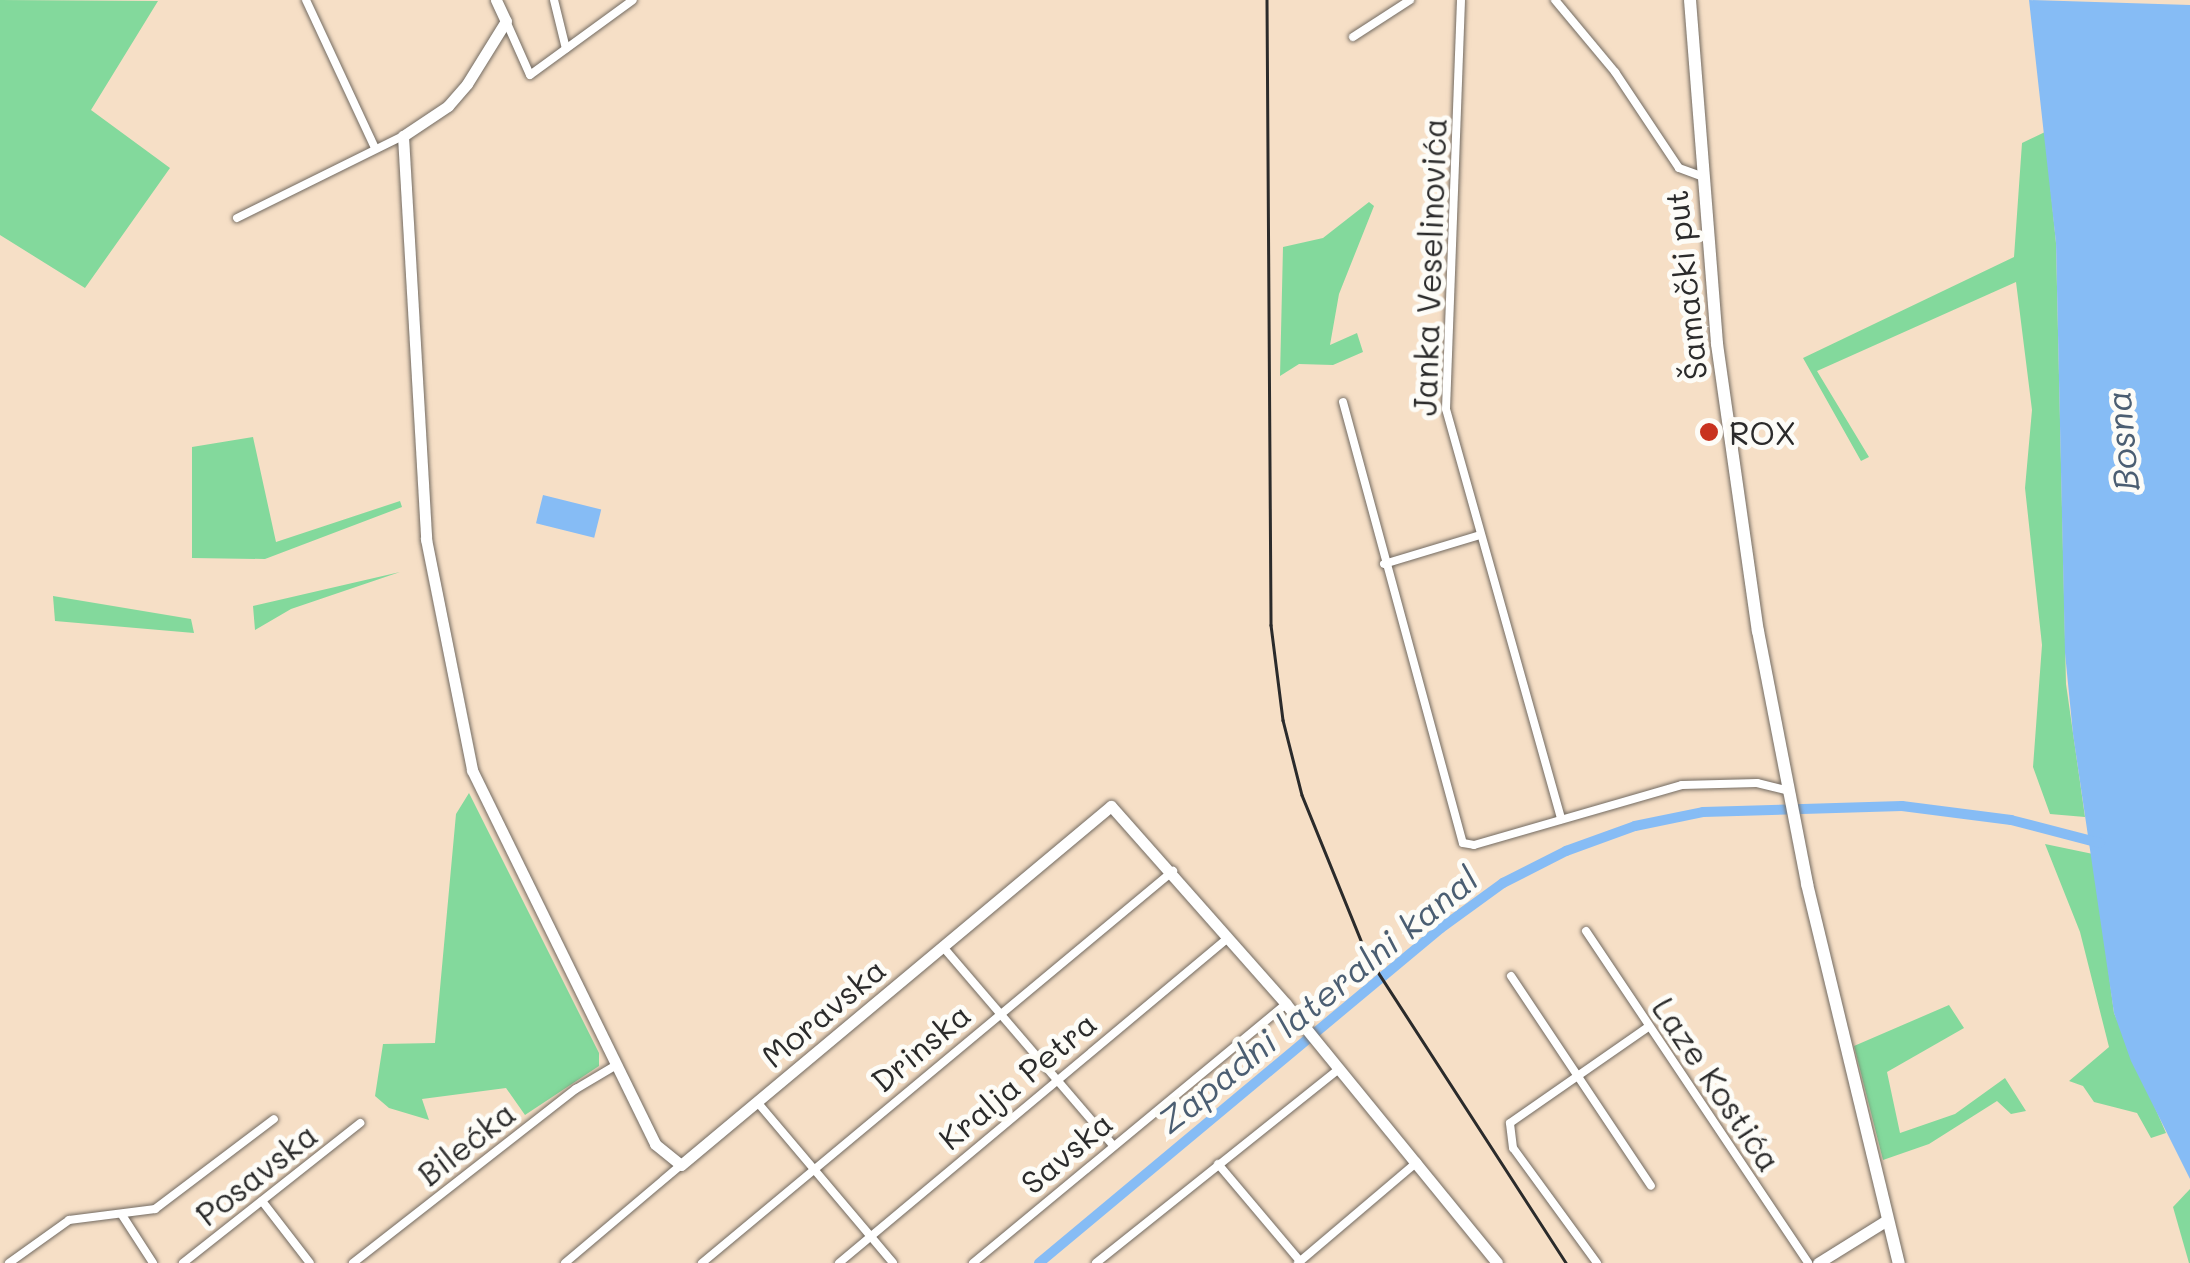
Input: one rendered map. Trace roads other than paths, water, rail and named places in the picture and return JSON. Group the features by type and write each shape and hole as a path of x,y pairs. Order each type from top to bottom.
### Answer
{"main road":[{"name":"Šamački put","path":"1690,0 1701,176 1731,452 1794,820 1898,1263"}],"street":[{"path":"306,0 374,148"},
{"path":"496,0 530,74 633,0"},
{"path":"554,0 566,50"},
{"path":"1353,36 1410,0"},
{"name":"Janka Veselinovića","path":"1461,0 1446,409 1477,536 1561,819"},
{"path":"1555,0 1614,72 1679,168 1701,176"},
{"path":"238,218 404,136 458,97 506,20"},
{"path":"404,136 426,539 472,770 613,1067 654,1144 682,1165"},
{"path":"1343,402 1384,564 1463,842 1474,846 1682,785 1757,783 1790,795"},
{"path":"1384,564 1477,536"},
{"name":"Moravska","path":"570,1262 1103,810 1116,808 1173,872"},
{"path":"1173,872 1497,1263"},
{"name":"Drinska","path":"702,1263 1173,872"},
{"name":"Laze Kostića","path":"1586,931 1808,1263"},
{"name":"Kralja Petra","path":"838,1263 1228,938"},
{"path":"943,947 1113,1144"},
{"path":"1512,976 1573,1074 1651,1186"},
{"name":"Savska","path":"972,1263 1286,1004"},
{"path":"1597,1263 1509,1141 1518,1113 1648,1027"},
{"name":"Bilećka","path":"353,1263 576,1088 613,1067"},
{"path":"1096,1263 1339,1068"},
{"path":"758,1104 893,1263"},
{"path":"10,1263 69,1220 122,1215 168,1202 274,1119"},
{"name":"Posavska","path":"183,1263 360,1123"},
{"path":"1218,1164 1299,1262 1417,1162"},
{"path":"262,1202 310,1263"},
{"path":"122,1215 153,1263"},
{"path":"1818,1263 1887,1220"}],"water":[{"name":"Bosna","path":"2029,0 2190,5 2190,1179 2131,1061 2114,1013 2073,734 2065,653 2056,243"},
{"path":"543,495 601,510 594,538 536,523"}],"waterway":[{"name":"Zapadni lateralni kanal","path":"1039,1263 1441,928 1503,883 1566,851 1635,826 1703,812 1902,806 2011,820 2100,843"}],"railway":[{"path":"1267,0 1271,625 1283,720 1302,795 1367,955 1566,1263"}],"place":[{"name":"ROX","path":"1709,432"}]}
